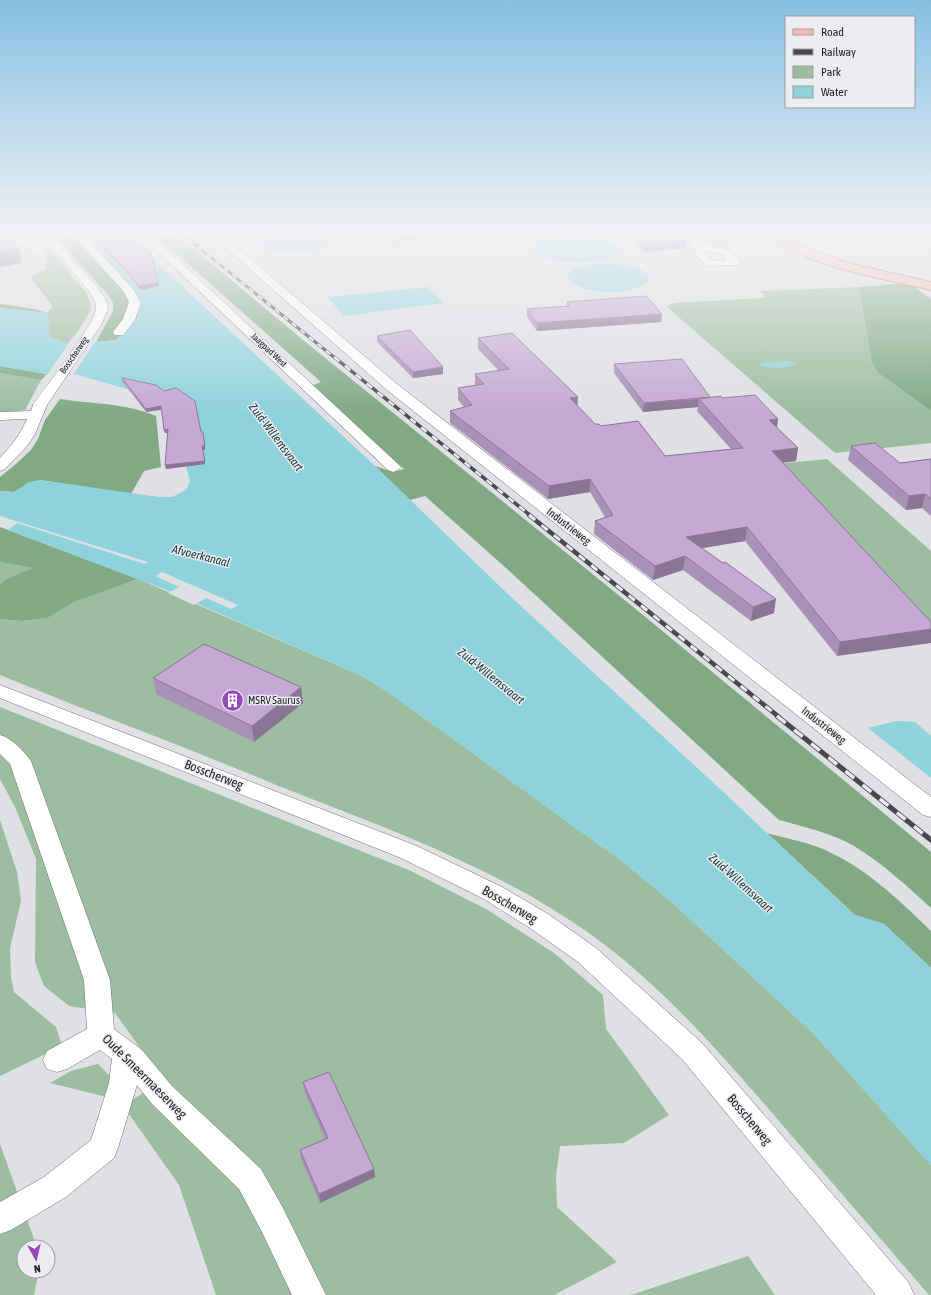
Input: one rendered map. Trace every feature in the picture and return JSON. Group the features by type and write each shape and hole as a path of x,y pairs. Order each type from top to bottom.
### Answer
{"street":[{"name":"Bosscherweg","path":"0,466 20,446 28,434 35,415 50,388 100,316 102,307 101,302 95,293"},
{"path":"119,332 125,327 136,302 131,293"},
{"name":"Jaagpad West","path":"208,293 393,467"},
{"name":"Industrieweg","path":"284,293 392,387 931,809"},
{"path":"0,416 35,415"},
{"name":"Bosscherweg","path":"0,691 409,852 493,893 539,921 587,955 692,1051 897,1295"},
{"name":"Oude Smeermaeserweg","path":"0,742 20,761 97,980 101,1035 132,1059 162,1095 250,1179 272,1219 309,1295"},
{"path":"57,1060 101,1035"},
{"path":"0,1219 55,1187 103,1148 123,1082 126,1055"}],"green space":[{"path":"43,293 87,293 91,305 91,310 69,342 61,342 49,336 49,316 47,313 53,307"},
{"path":"107,293 125,293 132,301 120,336 116,340 96,342 113,311 113,303"},
{"path":"221,293 247,293 632,606 931,852 931,908 904,883 854,846 827,834 779,820 506,568 425,496 410,500 375,466 393,472 404,469 311,386 321,382"},
{"path":"762,293 860,293 872,363 878,373 931,411 931,443 835,453 667,307 675,303 763,298 765,296"},
{"path":"860,293 923,293 931,299 931,411 878,373 872,363"},
{"path":"0,304 35,309 47,313 0,308"},
{"path":"0,366 47,374 41,380 0,373"},
{"path":"0,373 41,380 25,410 0,414"},
{"path":"60,399 121,406 156,416 161,467 144,471 131,494 40,480 14,492 0,491 0,477 31,450 38,439 45,420"},
{"path":"827,459 931,551 931,639 776,464"},
{"path":"0,527 138,579 74,602 47,618 22,621 0,619 0,584 6,579 33,568 0,562"},
{"path":"0,562 34,568 6,579 0,584"},
{"path":"138,579 362,676 391,694 627,865 675,905 814,1034 931,1165 931,1295 929,1295 758,1097 693,1025 647,980 622,959 597,939 563,916 492,875 418,841 0,675 0,619 22,621 46,618 73,602"},
{"path":"0,707 411,871 486,909 554,953 603,995 606,1029 669,1115 624,1143 560,1146 556,1176 557,1207 617,1262 554,1295 216,1295 179,1185 119,1100 50,1083 71,1071 98,1064 133,1099 164,1081 115,1013 69,1006 44,986 35,962 36,859 15,807 0,779"},
{"path":"0,820 17,872 21,901 10,948 11,977 14,992 56,1027 62,1046 0,1076"},
{"path":"767,833 806,843 834,854 879,883 931,931 931,968 884,924 855,915"},
{"path":"0,1144 34,1239 16,1239 16,1279 37,1279 34,1295 0,1295"},
{"path":"748,1256 775,1295 630,1295 634,1294"}],"water":[{"path":"130,293 190,293 375,466 510,596 847,908 855,915 884,924 931,968 931,1165 814,1034 675,905 627,865 391,694 362,676 164,589 8,530 19,522 0,516 0,491 14,492 29,482 40,480 159,497 172,497 186,490 190,481 175,423 166,404 137,392 74,374 47,374 0,366 0,308 47,313 49,316 49,336 61,342 110,341 116,340 120,336 119,334 138,303"},
{"path":"364,293 434,293 444,303 343,316 328,297"},
{"path":"787,361 797,364 774,368 761,366 760,363"},
{"path":"896,721 915,722 931,736 931,778 868,728"}],"pier":[{"path":"71,340 96,341 72,376 47,375"},
{"path":"19,522 148,562 145,564 17,523"},
{"path":"162,572 238,605 231,609 206,598 194,605 168,593 179,587 155,576"}],"building":[{"path":"646,296 662,314 537,323 527,309 570,306 567,302"},
{"path":"410,330 443,367 413,372 377,336"},
{"path":"512,333 578,397 570,398 595,424 599,424 601,426 638,421 665,456 743,448 699,399 721,396 722,398 755,395 778,419 769,420 798,448 772,451 931,622 931,629 840,642 747,527 686,537 723,563 725,562 776,599 753,607 685,556 655,566 595,521 613,515 590,479 549,486 450,411 472,405 458,388 484,384 475,374 509,369 478,338"},
{"path":"682,359 710,397 644,403 614,364"},
{"path":"122,378 156,385 164,391 176,388 195,401 201,432 203,432 205,446 202,446 205,461 165,465 168,429 164,430 161,406 146,409"},
{"path":"875,443 900,463 931,459 931,499 925,494 909,496 851,446"},
{"name":"MSRV Saurus","path":"204,644 301,687 252,726 153,678"},
{"path":"329,1072 374,1169 319,1194 300,1150 328,1138 303,1082"}],"railway":[{"path":"255,293 335,358"},
{"path":"334,357 531,516"},
{"path":"529,515 779,717"},
{"path":"777,716 931,840"}],"place":[{"name":"MSRV Saurus","path":"232,700"}],"water label":[{"name":"Zuid-Willemsvaart","path":"276,437"},
{"name":"Afvoerkanaal","path":"201,556"},
{"name":"Zuid-Willemsvaart","path":"491,676"},
{"name":"Zuid-Willemsvaart","path":"741,883"}]}
